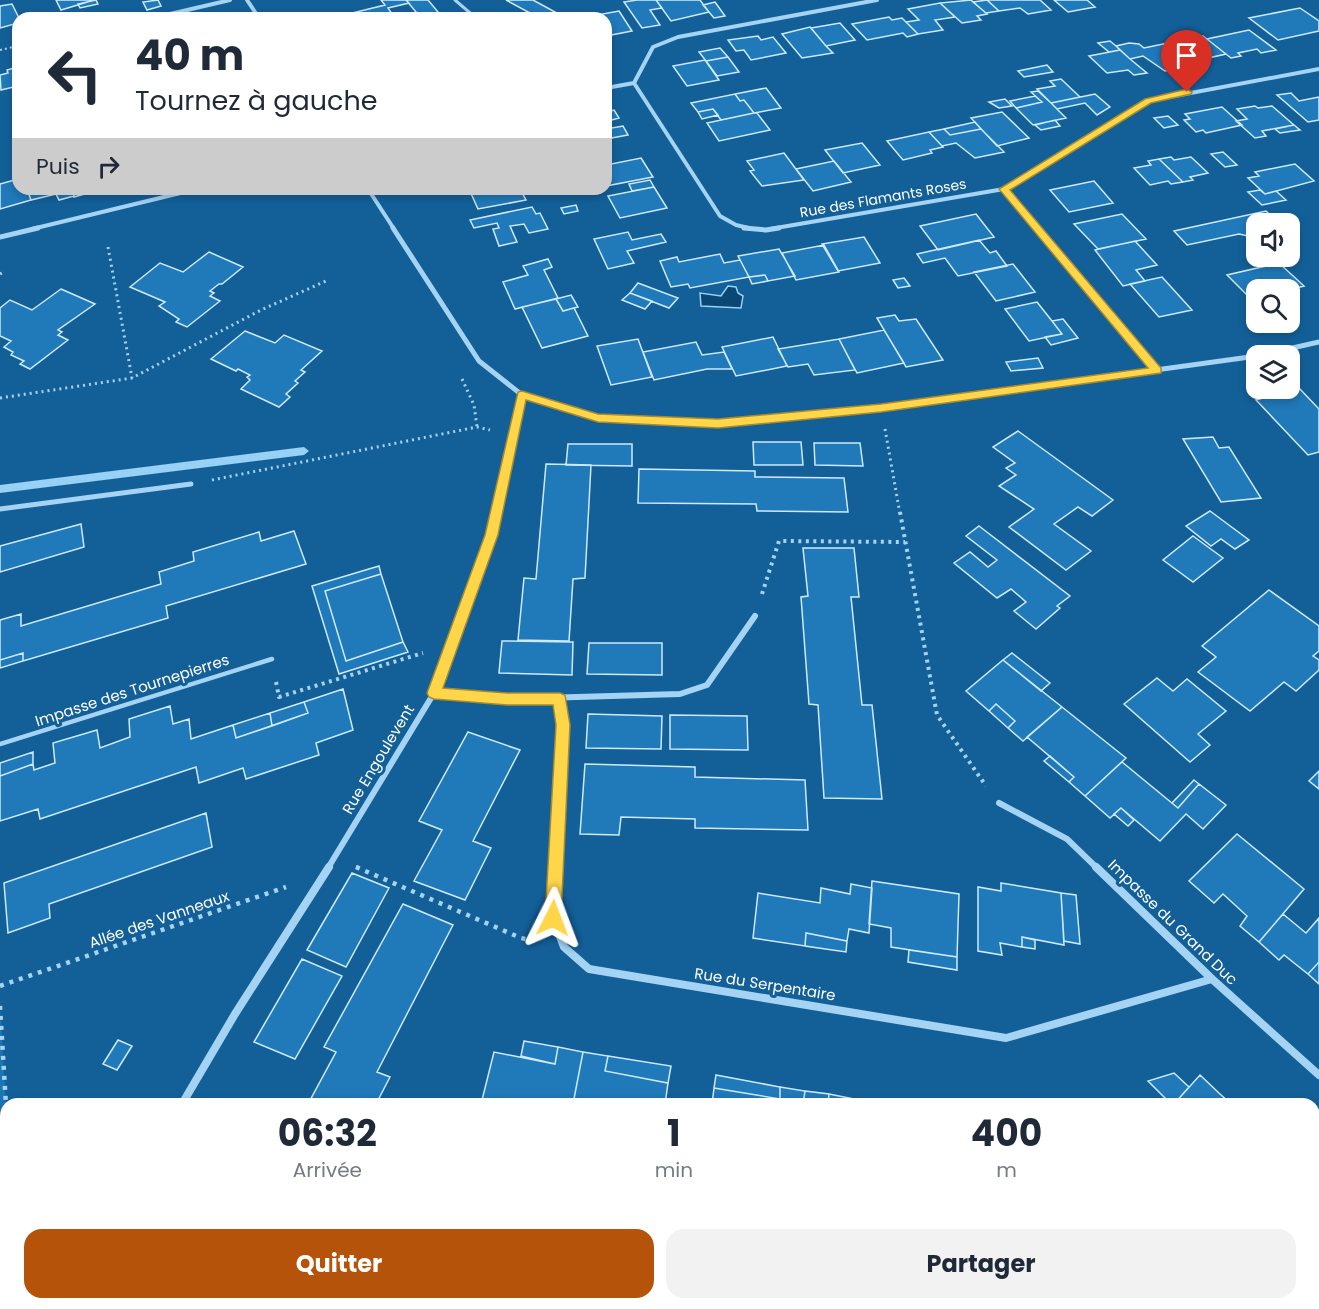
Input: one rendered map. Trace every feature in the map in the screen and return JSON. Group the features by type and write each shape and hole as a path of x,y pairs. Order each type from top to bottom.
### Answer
{"street":[{"path":"179,12 231,0"},
{"path":"612,87 634,83 653,47 678,37 877,0"},
{"path":"1157,370 1004,189 1148,101 1319,69"},
{"name":"Rue des Flamants Roses","path":"634,83 720,216 733,225 748,230 766,230 1004,189"},
{"path":"0,237 172,195"},
{"path":"373,195 479,361 522,395 598,418 718,424 881,408 1246,358"},
{"path":"1300,346 1319,342"},
{"name":"Rue Engoulevent","path":"186,1098 434,693 491,535 522,395"},
{"path":"0,509 191,484"},
{"path":"434,693 507,699 680,694 707,685 755,616"},
{"name":"Rue du Serpentaire","path":"560,699 563,725 553,918 564,947 589,969 1006,1038 1212,979"},
{"name":"Impasse du Grand Duc","path":"999,803 1067,839 1212,979 1319,1075"}],"lane":[{"path":"455,0 469,12"},
{"name":"Impasse des Tournepierres","path":"0,744 272,659"}],"path":[{"path":"108,247 132,378"},
{"path":"0,398 132,378 261,310 326,281"},
{"path":"881,408 937,715 999,803"},
{"path":"191,484 477,427"},
{"path":"755,616 779,541 905,542"},
{"path":"272,659 279,697 453,645"},
{"name":"Allée des Vanneaux","path":"0,986 325,873 356,867 521,938 564,947"},
{"path":"0,1006 6,1098"}],"shaded area":[{"path":"728,286 736,287 738,293 743,296 741,308 701,306 700,293 721,296"},
{"path":"0,1006 6,1098 0,1098"}],"building":[{"path":"56,0 94,0 61,10"},
{"path":"96,0 98,4 80,8 78,4"},
{"path":"158,0 161,6 147,10 143,2"},
{"path":"381,0 406,0 409,3 388,8 391,12 356,12 385,5"},
{"path":"406,0 428,0 438,12 416,12"},
{"path":"506,0 533,0 555,12 528,12"},
{"path":"656,0 662,8 650,10 660,25 642,28 624,2"},
{"path":"656,0 700,0 709,12 671,21"},
{"path":"971,0 987,14 977,16 981,20 962,23 940,3"},
{"path":"987,0 999,11 986,13 973,2"},
{"path":"987,0 1040,0 1051,10 1028,14 1020,8 999,11"},
{"path":"1054,0 1087,0 1095,7 1068,12"},
{"path":"715,2 725,16 714,18 703,5"},
{"path":"940,3 955,17 935,20 943,30 918,34 906,22 919,20 908,9"},
{"path":"12,4 16,12 12,12 12,25 0,28 0,6"},
{"path":"1300,8 1319,21 1319,31 1278,40 1249,18"},
{"path":"619,11 632,31 612,35 612,12"},
{"path":"889,17 892,20 902,18 918,34 907,37 903,33 867,40 852,24"},
{"path":"840,23 855,40 826,46 811,28"},
{"path":"810,27 833,53 802,58 782,34"},
{"path":"1249,30 1276,50 1261,53 1257,49 1238,53 1241,56 1231,58 1207,39"},
{"path":"758,36 761,40 773,37 786,53 751,60 744,50 736,51 728,40"},
{"path":"1203,36 1226,54 1186,63 1163,44"},
{"path":"1110,41 1120,50 1109,52 1098,43"},
{"path":"1129,43 1139,44 1144,48 1163,44 1190,66 1165,71 1143,56 1130,59 1116,46"},
{"path":"720,48 728,57 706,61 699,52"},
{"path":"1120,50 1147,73 1134,75 1128,70 1107,73 1089,56"},
{"path":"728,57 739,72 717,76 706,61"},
{"path":"705,60 719,80 687,86 673,66"},
{"path":"1047,65 1053,72 1024,77 1018,71"},
{"path":"12,69 12,87 1,90 0,75 8,73 7,70"},
{"path":"1061,79 1080,97 1051,103 1037,89 1055,86 1050,81"},
{"path":"766,88 781,108 754,113 744,100 740,101 735,94"},
{"path":"1038,91 1066,118 1033,125 1016,108 1042,102 1031,92"},
{"path":"1291,93 1299,101 1319,97 1319,120 1308,122 1277,95"},
{"path":"735,94 740,101 744,100 754,113 721,120 713,109 698,112 691,103"},
{"path":"1095,94 1110,107 1097,115 1085,103 1057,109 1051,103"},
{"path":"1035,96 1042,102 1016,108 1010,101"},
{"path":"1005,99 1012,106 999,108 989,102"},
{"path":"1255,106 1258,108 1272,106 1294,125 1262,131 1266,136 1255,138 1236,121 1247,119 1237,109"},
{"path":"1222,107 1242,125 1206,133 1203,130 1196,132 1184,120 1190,119 1185,114"},
{"path":"713,109 718,115 702,119 698,112"},
{"path":"612,110 614,110 619,118 612,120"},
{"path":"1002,112 1029,138 997,146 971,118"},
{"path":"757,113 770,130 719,141 707,123"},
{"path":"1168,116 1178,125 1164,128 1154,118"},
{"path":"1055,120 1060,126 1041,130 1035,125"},
{"path":"975,122 981,129 950,135 944,129"},
{"path":"1294,125 1300,130 1280,133 1275,129"},
{"path":"623,126 628,135 612,138 612,128"},
{"path":"944,129 950,135 981,129 1004,152 975,158 956,143 942,146 929,132"},
{"path":"929,132 943,147 930,150 932,153 903,160 887,141"},
{"path":"862,143 880,165 843,173 825,150"},
{"path":"1223,152 1237,165 1225,167 1211,154"},
{"path":"784,153 804,180 762,186 750,171 754,170 747,161"},
{"path":"1171,157 1174,160 1191,157 1208,173 1190,177 1193,180 1183,182 1159,159"},
{"path":"641,158 653,177 612,185 612,164"},
{"path":"1159,159 1183,182 1171,184 1168,181 1150,185 1134,168 1151,165 1148,161"},
{"path":"834,161 851,182 813,191 796,169"},
{"path":"1295,164 1314,181 1265,194 1248,178 1259,176 1255,172"},
{"path":"650,180 654,187 632,191 629,184"},
{"path":"12,181 12,195 29,195 31,200 0,209 0,184"},
{"path":"1094,181 1113,203 1069,212 1050,190"},
{"path":"654,187 667,208 620,218 608,196"},
{"path":"1260,190 1265,194 1276,191 1286,200 1262,205 1248,192"},
{"path":"29,195 52,195 31,200"},
{"path":"56,195 74,195 74,196 59,200"},
{"path":"472,195 523,195 526,200 478,209"},
{"path":"576,205 578,211 564,214 561,208"},
{"path":"532,207 536,214 540,213 548,229 529,233 524,224 510,226 517,242 499,246 493,229 499,228 497,223 474,228 470,220"},
{"path":"976,214 994,237 938,250 920,226"},
{"path":"1122,214 1146,239 1098,249 1074,224"},
{"path":"1246,215 1246,236 1239,234 1187,245 1174,231"},
{"path":"628,232 632,240 661,234 666,242 627,251 634,263 608,269 594,239"},
{"path":"864,237 880,263 838,271 822,244"},
{"path":"979,240 990,253 996,251 1007,266 958,276 945,258 923,263 917,254"},
{"path":"1135,241 1157,265 1136,270 1145,281 1123,286 1095,250"},
{"path":"824,245 839,272 796,280 782,253"},
{"path":"779,249 795,276 768,281 765,275 749,277 738,256"},
{"path":"209,252 243,267 210,291 214,293 210,296 220,301 187,327 176,322 179,319 159,306 165,302 130,287 160,263 183,272"},
{"path":"720,254 724,263 740,260 749,277 690,288 688,284 671,287 660,261 677,257 679,262"},
{"path":"548,259 552,267 544,270 558,298 515,309 503,282 528,275 523,266"},
{"path":"1013,264 1035,292 996,301 974,272"},
{"path":"1262,267 1283,267 1296,279 1246,279 1246,294 1227,275"},
{"path":"765,275 768,281 752,284 749,277"},
{"path":"1162,277 1192,310 1159,317 1130,284"},
{"path":"904,278 910,286 898,288 893,280"},
{"path":"638,283 678,298 669,308 630,293"},
{"path":"61,289 95,304 58,330 62,332 58,335 68,340 30,369 20,364 24,361 11,355 13,352 4,347 11,341 0,336 0,308 10,300 32,310"},
{"path":"630,293 652,301 645,309 622,300"},
{"path":"571,295 578,307 563,311 556,299"},
{"path":"556,299 563,311 574,308 588,336 542,348 522,307"},
{"path":"1037,302 1062,334 1029,341 1005,309"},
{"path":"895,315 899,321 916,319 943,360 906,367 877,318"},
{"path":"1063,319 1078,338 1051,345 1045,337 1062,334 1052,321"},
{"path":"884,330 904,363 857,373 839,339"},
{"path":"245,331 275,343 284,335 322,351 301,370 305,372 295,381 298,383 286,394 290,397 279,407 241,389 250,380 247,377 250,375 211,359"},
{"path":"773,337 787,366 736,376 722,347"},
{"path":"638,339 652,377 611,385 597,346"},
{"path":"839,339 855,370 814,375 808,364 788,367 778,349"},
{"path":"696,342 702,355 724,352 732,369 707,369 654,380 643,352"},
{"path":"1038,358 1043,368 1011,371 1006,362"},
{"path":"1300,389 1319,409 1319,452 1308,455 1256,400 1300,399"},
{"path":"1018,431 1113,500 1092,516 1078,507 1054,524 1091,551 1066,570 1009,527 1034,509 999,486 1016,475 1006,468 1015,463 993,447"},
{"path":"1213,437 1219,448 1229,447 1261,498 1221,502 1183,439"},
{"path":"753,442 801,442 803,465 754,465"},
{"path":"814,443 860,443 863,466 815,465"},
{"path":"568,444 632,444 632,466 566,465"},
{"path":"546,464 591,465 585,578 573,579 569,641 518,640 524,578 536,579"},
{"path":"639,469 755,471 755,477 844,478 848,512 757,511 756,504 638,503"},
{"path":"1210,511 1249,540 1235,549 1221,539 1211,546 1186,526"},
{"path":"81,524 84,547 0,572 0,546"},
{"path":"979,526 1070,596 1057,606 1060,608 1036,629 1014,611 1026,602 1011,589 997,598 954,563 970,552 988,567 997,560 966,536"},
{"path":"294,531 306,564 166,606 168,618 23,661 23,653 0,660 0,620 21,614 21,626 161,584 159,572 194,561 193,552 259,532 261,541"},
{"path":"1193,536 1223,558 1193,582 1163,560"},
{"path":"803,548 854,548 859,597 851,597 862,705 872,705 882,799 824,798 818,705 809,704 801,597 808,596"},
{"path":"379,566 381,574 325,591 346,661 403,642 408,652 339,674 312,586"},
{"path":"381,574 403,642 346,661 325,591"},
{"path":"1269,590 1319,626 1319,651 1313,656 1319,660 1319,670 1296,691 1284,682 1250,711 1198,672 1216,657 1202,646"},
{"path":"502,641 573,642 572,675 499,673"},
{"path":"589,643 662,643 662,675 587,674"},
{"path":"23,653 23,661 0,668 0,660"},
{"path":"1012,653 1050,683 1041,691 1003,660"},
{"path":"1003,660 1062,707 1023,741 1008,728 1015,721 996,704 989,711 966,691"},
{"path":"1157,678 1173,691 1187,679 1226,711 1198,734 1210,745 1190,762 1124,704"},
{"path":"343,689 353,730 316,743 319,755 246,779 243,768 199,783 196,767 40,819 38,809 0,821 0,776 33,764 34,770 55,763 53,743 97,730 100,748 130,737 129,719 170,706 173,724 189,719 191,739 233,725 236,738 308,713 304,702"},
{"path":"304,702 308,713 272,726 270,713"},
{"path":"996,704 1015,721 1008,728 989,711"},
{"path":"1062,707 1126,758 1085,796 1069,782 1074,777 1027,737"},
{"path":"270,713 272,726 236,738 233,725"},
{"path":"588,714 662,716 661,749 586,748"},
{"path":"670,715 747,716 748,750 670,749"},
{"path":"468,732 520,750 473,841 491,848 465,900 414,881 442,830 419,821"},
{"path":"33,752 33,764 0,776 0,763"},
{"path":"1050,756 1074,777 1069,782 1044,761"},
{"path":"1122,762 1178,808 1199,784 1226,805 1203,829 1186,814 1160,841 1121,808 1110,818 1085,796"},
{"path":"585,764 695,767 695,777 805,780 808,830 695,828 695,819 621,817 619,835 580,834"},
{"path":"1319,771 1319,789 1309,781"},
{"path":"1194,780 1199,784 1178,808 1172,803"},
{"path":"1121,808 1134,820 1128,826 1114,814"},
{"path":"206,813 212,847 49,904 50,918 8,933 4,883"},
{"path":"1237,834 1304,889 1259,942 1240,926 1247,916 1223,894 1214,903 1189,881"},
{"path":"352,873 389,888 346,967 307,950"},
{"path":"872,881 959,894 957,957 891,947 891,928 869,924"},
{"path":"1001,883 1061,893 1064,945 1022,937 1022,947 1000,943 1002,955 978,951 978,887 1001,891"},
{"path":"851,884 872,888 869,933 849,929 847,941 806,933 805,946 753,938 758,893 820,903 821,888 850,894"},
{"path":"1061,893 1076,895 1080,944 1064,941"},
{"path":"403,904 453,925 377,1072 390,1077 379,1098 311,1098 336,1052 324,1047"},
{"path":"1283,914 1306,933 1319,918 1319,962 1308,974 1284,955 1279,960 1259,942"},
{"path":"806,933 847,941 846,952 805,946"},
{"path":"1022,937 1035,940 1035,949 1022,947"},
{"path":"909,950 957,957 957,970 908,962"},
{"path":"302,959 342,976 295,1059 254,1042"},
{"path":"1319,962 1319,984 1308,974"},
{"path":"118,1040 132,1046 117,1070 103,1064"},
{"path":"524,1041 558,1047 555,1064 521,1056"},
{"path":"558,1047 583,1052 574,1098 482,1098 494,1052 555,1064"},
{"path":"583,1052 608,1056 605,1071 668,1083 666,1098 574,1098"},
{"path":"608,1056 671,1066 668,1083 605,1071"},
{"path":"1174,1073 1189,1087 1179,1098 1165,1098 1148,1081"},
{"path":"716,1075 780,1087 780,1098 774,1098 714,1088"},
{"path":"1200,1075 1224,1098 1179,1098"},
{"path":"780,1087 805,1091 804,1098 780,1098"},
{"path":"714,1088 774,1098 713,1098"},
{"path":"805,1091 829,1094 829,1098 804,1098"},
{"path":"829,1094 849,1098 829,1098"}],"waterway":[{"path":"0,489 304,451"}],"route":[{"path":"553,918 563,725 560,699 507,699 434,693 491,535 522,395 598,418 718,424 881,408 1157,370 1004,189 1148,101 1187,92"}]}
